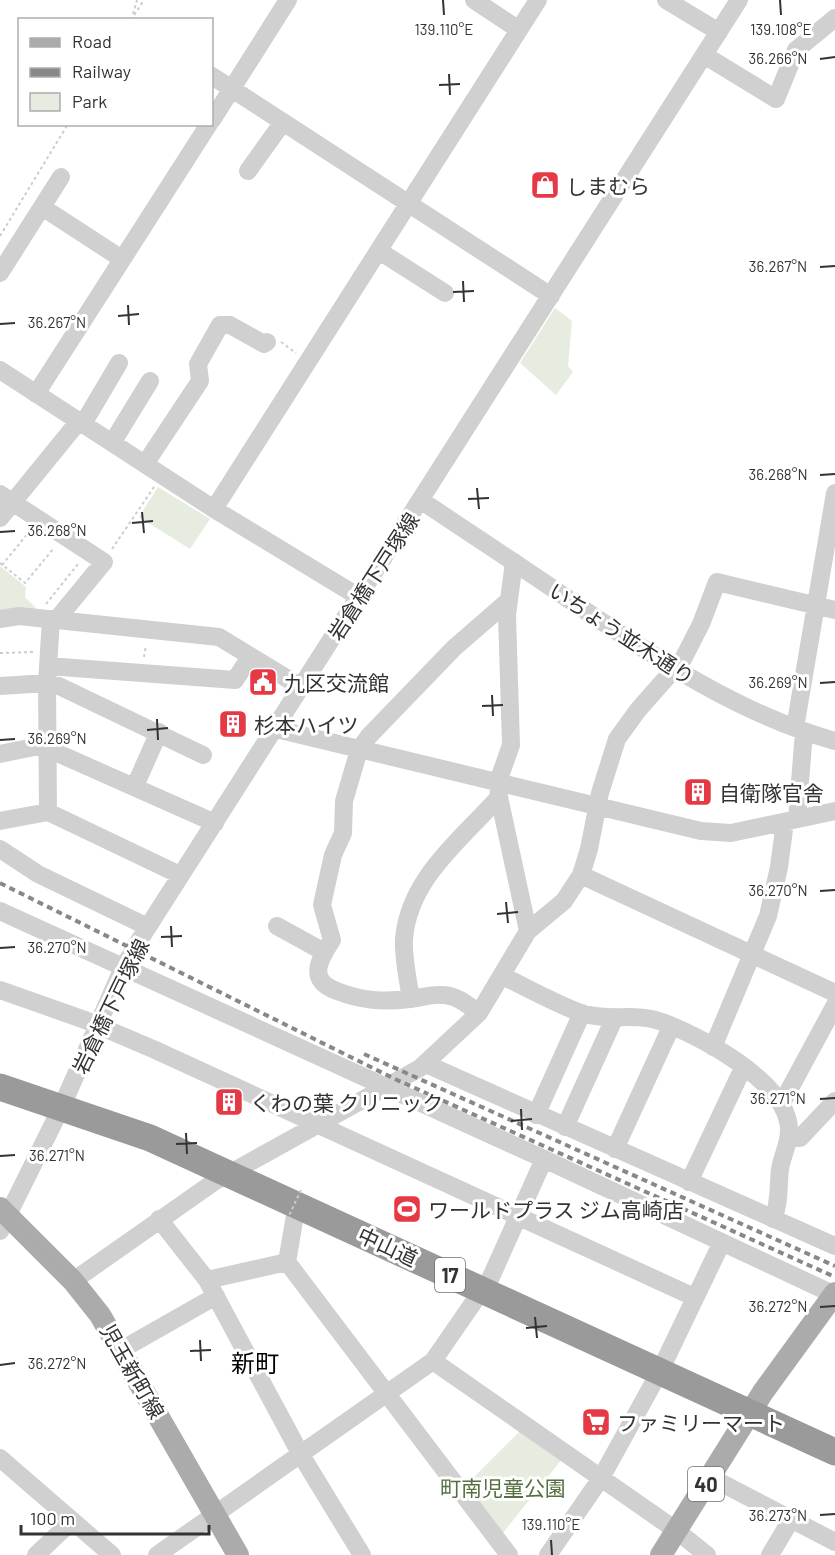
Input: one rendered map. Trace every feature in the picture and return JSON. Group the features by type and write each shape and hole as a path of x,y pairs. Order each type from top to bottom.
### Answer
{"highway":[{"name":"中山道","path":"0,1087 62,1106 150,1138 835,1452"}],"main road":[{"name":"児玉新町線","path":"2,1218 73,1281 100,1315 238,1555"},
{"name":"40","path":"661,1555 750,1413 835,1294"}],"street":[{"path":"213,118 288,0"},
{"path":"474,0 519,30"},
{"path":"214,509 538,0"},
{"path":"666,0 719,32"},
{"name":"岩倉橋下戸塚線","path":"2,1218 62,1106 123,968 180,875 422,501 739,0"},
{"path":"704,55 776,99 796,50 835,18"},
{"path":"213,77 551,296"},
{"path":"248,171 284,122"},
{"path":"36,394 208,126"},
{"path":"0,273 61,177"},
{"path":"42,207 122,259"},
{"path":"379,251 445,293"},
{"path":"145,464 200,381 198,364 220,325 230,325 264,344 267,342"},
{"path":"0,518 7,498 81,423 119,363"},
{"path":"2,375 36,394 214,509 359,597"},
{"path":"112,443 150,381"},
{"path":"713,1047 768,916 791,820 816,604 835,493"},
{"path":"7,498 104,562 48,619 46,748 48,812"},
{"name":"いちょう並木通り","path":"422,501 674,671 739,705 800,730 835,741"},
{"path":"411,999 404,940 415,894 445,853 498,790 511,745 508,601 514,562"},
{"path":"73,1281 159,1219 228,1174 426,1064 479,1013 528,930 564,901 581,875 590,849 597,805 617,739 638,710 674,671 701,624 717,582 835,610"},
{"path":"479,1013 457,998 443,995 376,1002 360,1000 324,987 318,976 319,961 332,940 322,905 333,855 343,833 344,801 359,750 369,736 454,648 508,601"},
{"path":"0,619 19,616 219,637 301,687"},
{"path":"0,686 48,667 235,680 250,657"},
{"path":"48,667 203,755"},
{"path":"276,729 498,790 597,805 701,831 731,833 835,811"},
{"path":"135,786 159,732"},
{"path":"0,754 39,746 46,748 215,823"},
{"path":"498,790 528,930"},
{"path":"0,821 48,812 180,875"},
{"path":"0,849 38,874 148,927"},
{"path":"581,875 835,993"},
{"path":"0,911 835,1294"},
{"path":"277,926 324,952"},
{"path":"502,976 582,1013 614,1019 639,1017 663,1022 713,1047 758,1076 782,1103 789,1138 780,1168 778,1208 772,1218"},
{"path":"0,990 97,1025 319,1123 694,1297"},
{"path":"782,1103 835,1005"},
{"path":"536,1114 582,1013"},
{"path":"565,1127 614,1019"},
{"path":"615,1149 671,1027"},
{"path":"426,1064 835,1246"},
{"path":"689,1182 743,1068"},
{"path":"789,1138 800,1138 835,1101"},
{"path":"157,1555 433,1362 483,1290 544,1159"},
{"path":"295,1205 287,1262 509,1555"},
{"path":"159,1219 212,1288 301,1455 362,1555"},
{"path":"548,1555 601,1478 660,1371 722,1242"},
{"path":"121,1350 212,1288 287,1262"},
{"path":"433,1362 677,1531 707,1555"},
{"path":"0,1458 111,1555"},
{"path":"710,1477 835,1542"},
{"path":"770,1555 792,1518"},
{"path":"36,1555 72,1521"}],"path":[{"path":"132,18 137,0"},
{"path":"132,18 144,0"},
{"path":"0,236 67,126"},
{"path":"267,342 279,341 308,361"},
{"path":"104,562 162,475"},
{"path":"39,519 1,564 25,583 64,536"},
{"path":"48,619 88,551"},
{"path":"142,673 147,630"},
{"path":"0,652 48,667"}],"green space":[{"path":"555,308 572,321 568,366 573,372 556,395 520,363"},
{"path":"158,487 210,519 190,549 139,517"},
{"path":"0,566 26,587 25,597 39,611 0,615"},
{"name":"町南児童公園","path":"522,1429 563,1458 502,1534 465,1486"}],"railway":[{"path":"0,883 397,1080 835,1277"},
{"path":"364,1054 835,1266"}],"place":[{"name":"しまむら","path":"545,185"},
{"name":"九区交流館","path":"263,682"},
{"name":"杉本ハイツ","path":"233,724"},
{"name":"自衛隊官舎","path":"698,792"},
{"name":"くわの葉 クリニック","path":"229,1102"},
{"name":"ワールドプラス ジム高崎店","path":"407,1209"},
{"name":"ファミリーマート","path":"596,1422"}],"district":[{"name":"新町","path":"255,1362"}]}
